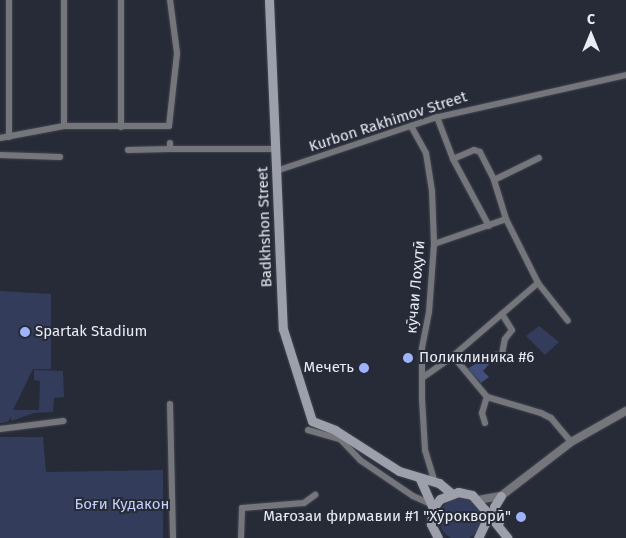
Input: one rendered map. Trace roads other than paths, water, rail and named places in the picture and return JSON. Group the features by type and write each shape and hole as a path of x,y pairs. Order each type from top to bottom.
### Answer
{"main road":[{"name":"Badkhshon Street","path":"269,0 283,330 312,421 336,430 389,466 416,478"},
{"path":"416,478 435,482 451,493"},
{"path":"416,478 432,506 431,524 427,538"},
{"path":"432,506 440,498 451,493 466,492 478,500 502,527"},
{"path":"501,496 494,507 508,538"},
{"path":"478,538 486,521 485,510"},
{"path":"431,524 438,538"}],"street":[{"path":"9,0 9,137"},
{"path":"64,0 64,126"},
{"path":"121,0 121,127"},
{"path":"0,138 64,126 169,126 177,53 170,0"},
{"name":"Kurbon Rakhimov Street","path":"276,171 437,117 626,75"},
{"path":"437,117 452,159 489,226"},
{"name":"кӯчаи Лоҳутӣ","path":"411,126 426,153 434,244 429,312 422,349 422,378 425,450 435,482"},
{"path":"128,150 170,146 276,149"},
{"path":"452,159 478,150 494,180 506,219 538,283 568,320"},
{"path":"0,155 60,157"},
{"path":"494,180 540,158"},
{"path":"434,244 506,219"},
{"path":"422,378 453,356 538,283"},
{"path":"501,359 505,339 512,330 502,314"},
{"path":"453,356 487,397 546,416 571,442"},
{"path":"485,423 482,413 487,397"},
{"path":"170,404 173,538"},
{"path":"478,500 501,496 571,442 626,411"},
{"path":"0,430 62,420"},
{"path":"308,430 340,439 360,460 413,496 432,506"},
{"path":"241,538 242,508 304,503 315,495"}],"place":[{"name":"Spartak Stadium","path":"25,332"},
{"name":"Поликлиника #6","path":"408,358"},
{"name":"Мечеть","path":"364,368"},
{"name":"Мағозаи фирмавии #1 \"Хӯрокворӣ\"","path":"521,517"}],"park label":[{"name":"Боғи Кудакон","path":"122,505"}]}
